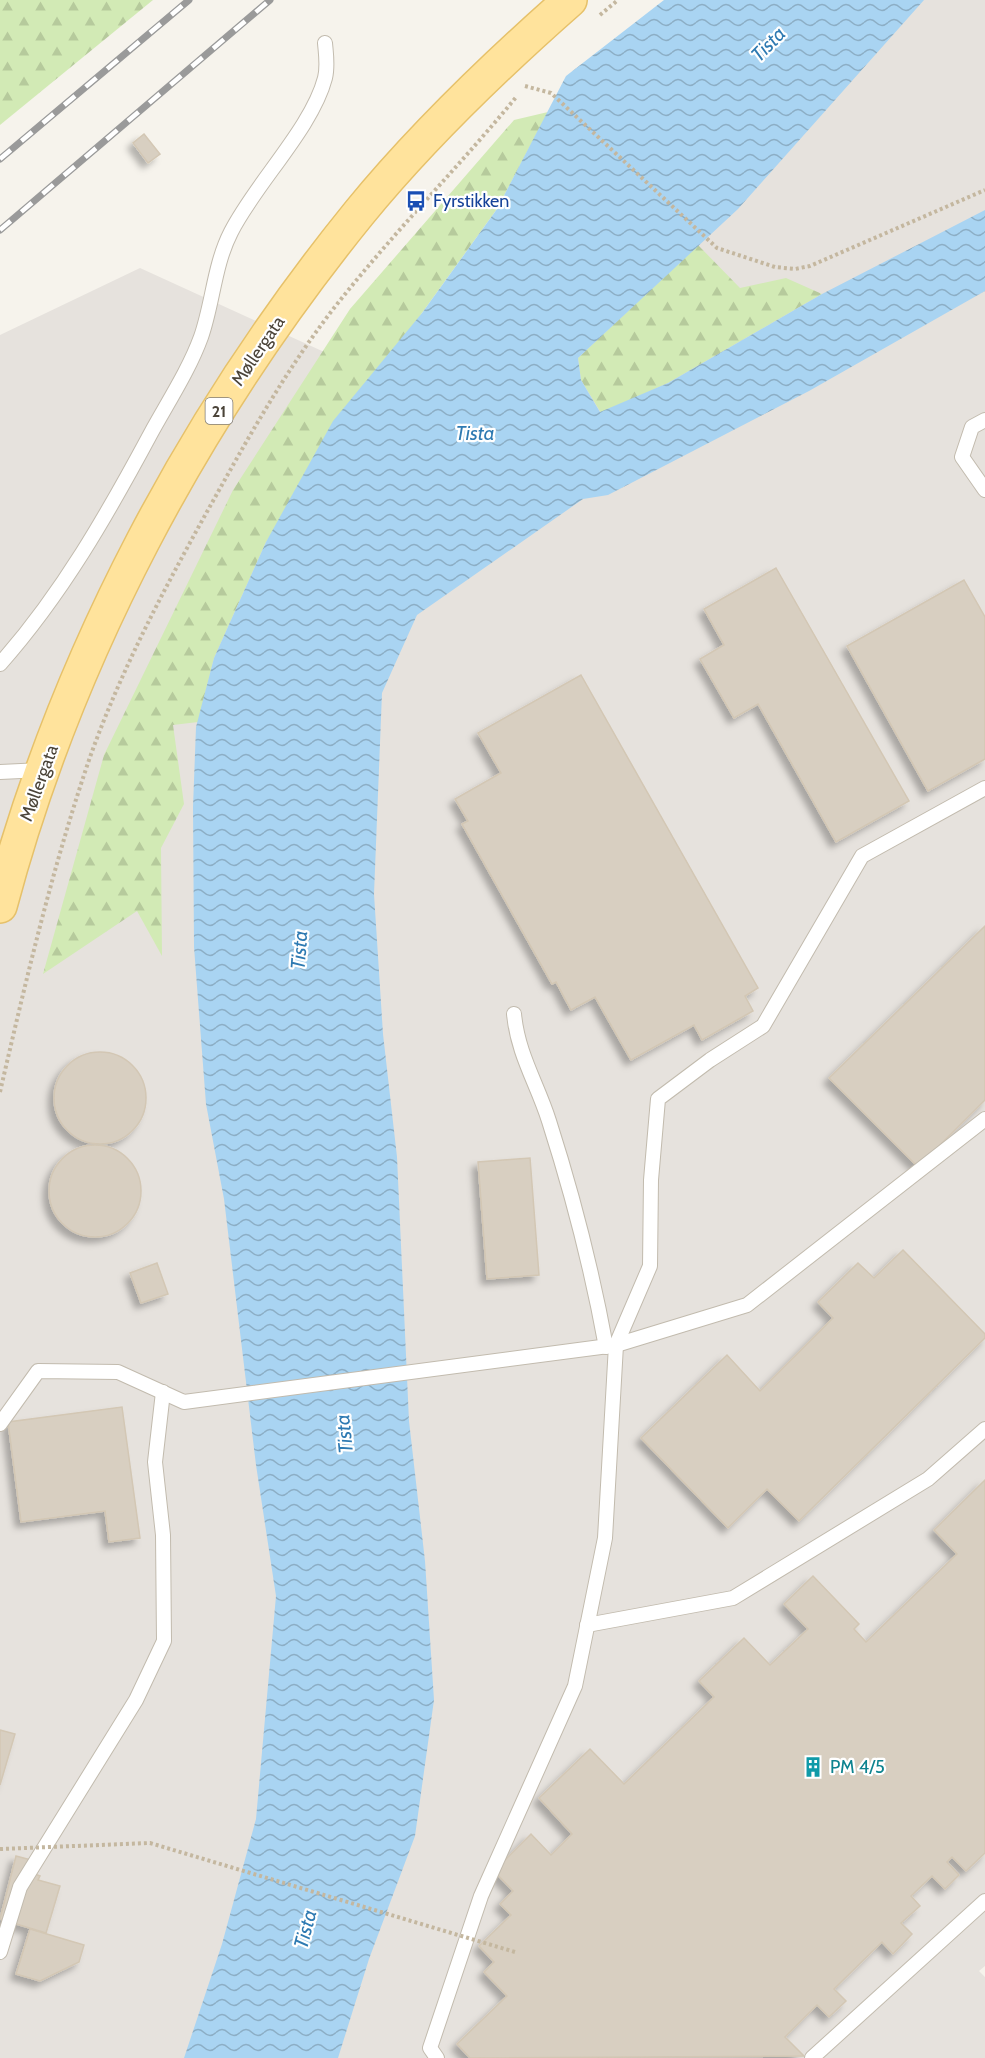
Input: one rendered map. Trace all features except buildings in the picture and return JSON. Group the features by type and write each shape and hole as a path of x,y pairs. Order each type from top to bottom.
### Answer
{"main road":[{"name":"Møllergata","path":"0,906 11,845 114,599 189,460 252,357 366,205 480,82 582,10"}],"lane":[{"path":"0,664 60,588 101,527 185,370 201,336 218,265 230,234 306,118 321,90 327,66 325,43"},
{"path":"985,420 972,428 962,457 985,490"},
{"path":"0,772 42,770"},
{"path":"611,1346 650,1266 651,1180 658,1100 710,1060 763,1026 862,856 985,788"},
{"path":"437,2058 430,2048 481,1896 575,1686 605,1538 611,1346 576,1209 548,1118 517,1040 514,1014"},
{"path":"0,1424 38,1371 118,1372 184,1402 611,1346 747,1305 985,1119"},
{"path":"0,1952 20,1887 136,1700 164,1641 163,1535 155,1462 163,1392"},
{"path":"587,1625 734,1598 928,1479 985,1430"},
{"path":"812,2058 985,1900"}],"path":[{"path":"582,10 618,0"},
{"path":"0,1092 52,878 90,758 155,606 267,403 333,309 422,202 466,157 532,79"},
{"path":"525,86 551,93 717,248 775,267 795,269 810,266 985,190"},
{"path":"0,1849 150,1844 515,1952"}],"shaded area":[{"path":"882,0 985,0 985,1966 979,1971 985,1977 985,2058 0,2058 0,335 140,268 333,356 573,335"}],"green space":[{"path":"0,0 153,0 0,125"},
{"path":"548,112 497,209 422,313 266,542 214,658 198,722 173,725 184,804 161,848 162,956 137,911 43,974 104,755 233,490 350,309 514,120"},
{"path":"698,245 740,288 786,278 822,294 668,383 601,413 581,380 578,358"}],"water":[{"name":"Tista","path":"664,0 924,0 738,209 578,358 581,380 600,412 668,383 822,294 985,210 985,291 809,391 608,495 583,499 417,615 382,693 374,894 383,1034 397,1157 409,1421 425,1561 434,1700 415,1836 369,1959 338,2058 184,2058 222,1944 256,1819 276,1596 256,1465 224,1199 206,1104 194,947 193,807 196,727 214,658 266,542 333,421 422,313 497,209 566,76"}],"railway":[{"path":"0,159 189,0"},
{"path":"0,230 270,0"}],"place":[{"name":"Fyrstikken","path":"416,201"},
{"name":"PM 4/5","path":"813,1767"}]}
